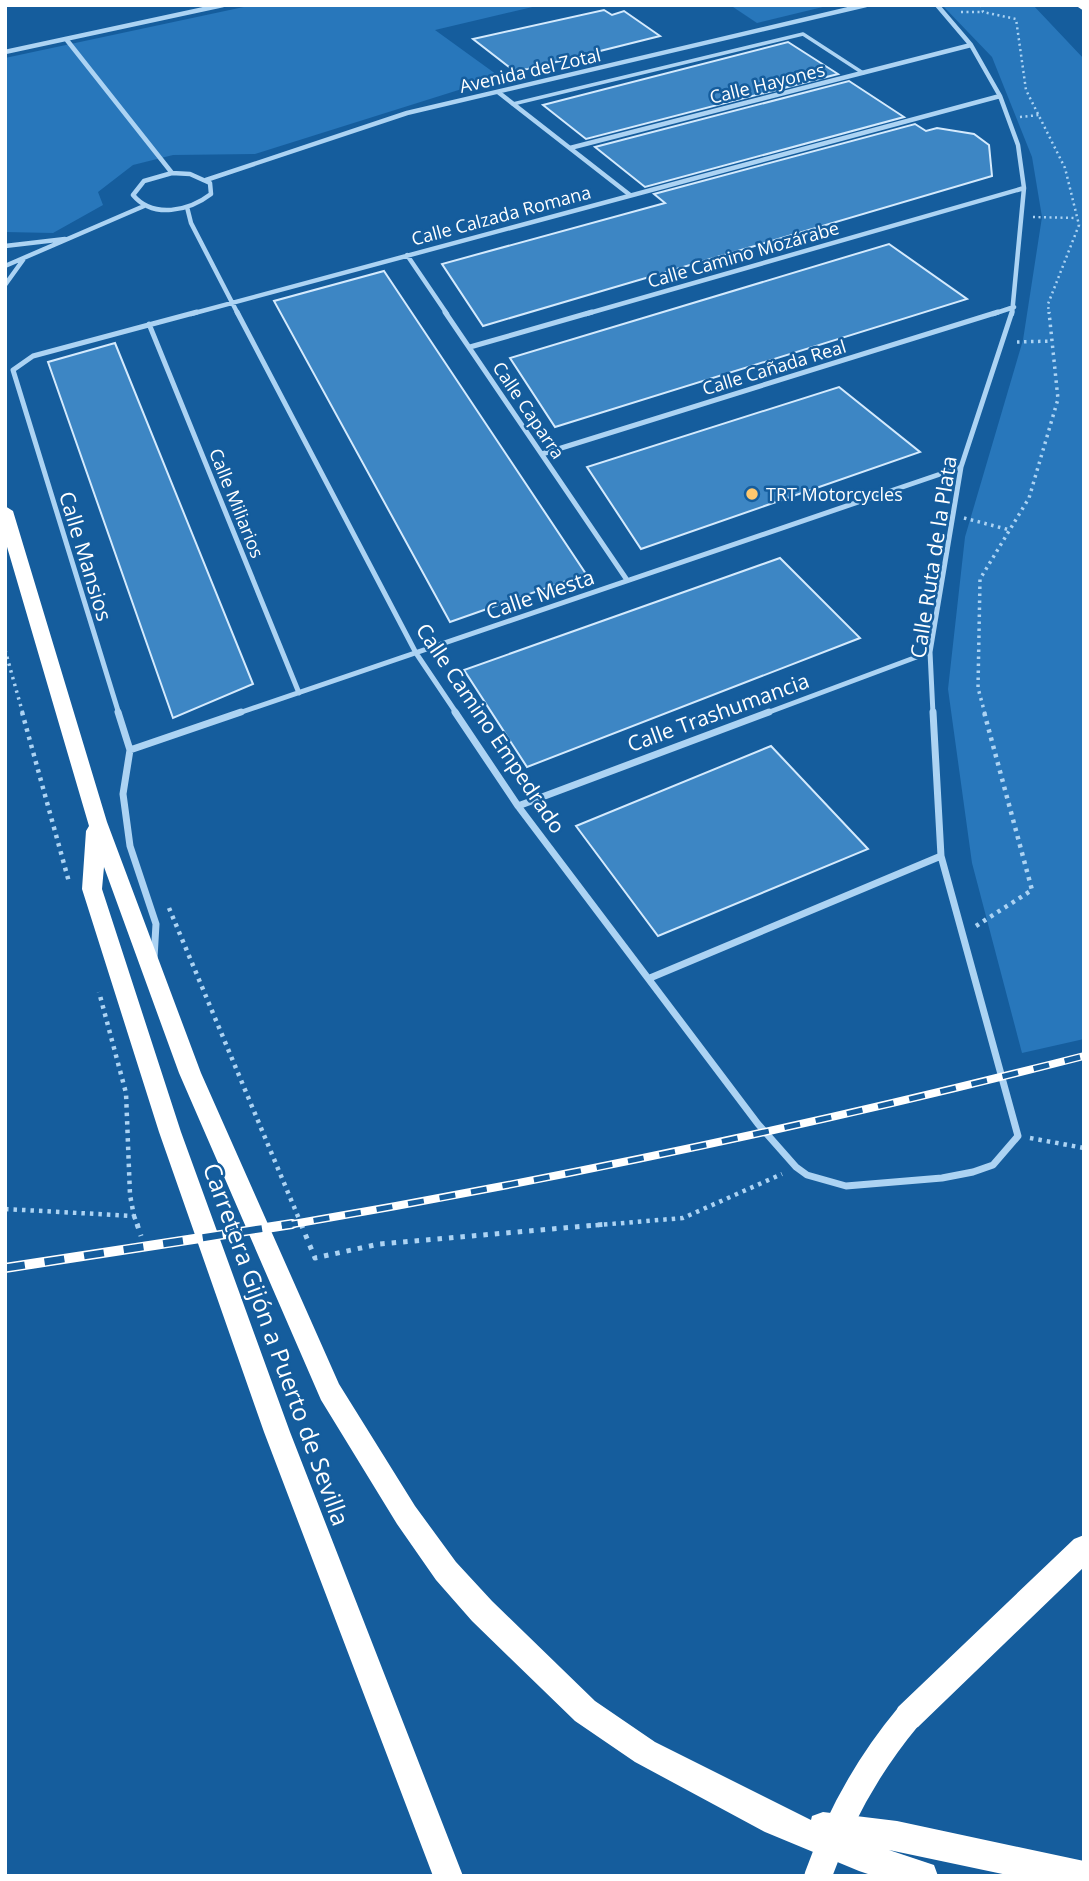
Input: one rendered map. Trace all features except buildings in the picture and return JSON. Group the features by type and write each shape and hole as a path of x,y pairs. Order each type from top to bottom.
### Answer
{"highway":[{"name":"Carretera Gijón a Puerto de Sevilla","path":"5,511 97,822 190,1073 330,1392 406,1514 446,1571 482,1611 585,1711 645,1752 776,1821 859,1856 923,1876"},
{"name":"Carretera Gijón a Puerto de Sevilla","path":"97,822 92,889 170,1132 277,1432 448,1876"},
{"path":"818,1876 826,1853 854,1796 887,1741 908,1717 1084,1548"},
{"path":"776,1821 897,1836 1084,1876"}],"street":[{"path":"5,52 223,5"},
{"name":"Avenida del Zotal","path":"206,180 407,113 866,5"},
{"name":"Calle Ruta de la Plata","path":"937,5 971,45 1000,96 1018,145 1024,188 1014,307 961,467 930,652 941,856 1018,1136"},
{"path":"66,39 172,173"},
{"name":"Calle Hayones","path":"570,148 971,45"},
{"path":"498,92 630,195"},
{"name":"Calle Calzada Romana","path":"13,370 33,356 1000,96"},
{"path":"190,174 206,180 212,189 211,194 187,207 166,210 144,205 133,195 136,187 154,176 190,174"},
{"name":"Calle Camino Mozárabe","path":"470,347 1024,188"},
{"path":"5,267 144,205"},
{"name":"Calle Camino Empedrado","path":"187,207 191,223 416,653 518,806 758,1124 796,1167"},
{"path":"5,246 76,237"},
{"name":"Calle Caparra","path":"407,255 627,580"},
{"path":"5,285 24,259"},
{"name":"Calle Cañada Real","path":"542,454 1014,307"},
{"name":"Calle Miliarios","path":"149,324 299,693"},
{"name":"Calle Mansios","path":"13,370 130,750"},
{"name":"Calle Mesta","path":"130,750 961,467"},
{"name":"Calle Trashumancia","path":"518,806 930,652"},
{"path":"130,750 123,794 130,846 156,924 152,973"},
{"path":"650,978 941,856"},
{"path":"796,1167 807,1175 846,1186 942,1178 993,1165 1018,1136"}],"lane":[{"path":"513,104 803,34 863,73"}],"path":[{"path":"963,935 1032,890 978,688 979,579 1030,498 1058,399 1048,304 1079,225 1065,168 1026,90 1016,19 983,12 981,5"},
{"path":"1022,216 1077,218"},
{"path":"1003,342 1052,341"},
{"path":"953,515 1010,530"},
{"path":"5,650 70,886"},
{"path":"165,897 314,1258 379,1244 683,1218 796,1167"},
{"path":"99,990 126,1093 130,1195 141,1236"},
{"path":"1018,1136 1084,1148"},
{"path":"5,1209 134,1216"}],"shaded area":[{"path":"253,5 541,5 435,30 500,77 255,154 173,155 133,165 98,192 103,205 53,233 5,232 5,58"},
{"path":"730,5 831,5 757,23"},
{"path":"942,5 1033,5 1084,59 1084,1039 1022,1053 972,863 948,689 965,537 1023,340 1042,217 1032,157 992,57"}],"railway":[{"path":"282,1226 484,1190 785,1128 1084,1056"},
{"path":"5,1268 292,1224"}],"place":[{"name":"TRT Motorcycles","path":"752,494"}]}
